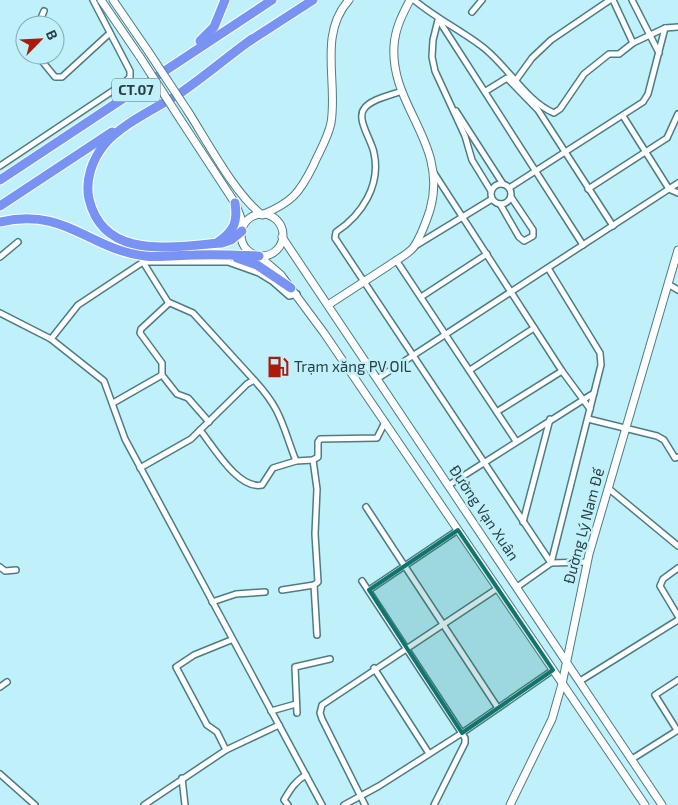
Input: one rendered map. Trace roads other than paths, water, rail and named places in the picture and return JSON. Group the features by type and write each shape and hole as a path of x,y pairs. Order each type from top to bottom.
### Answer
{"highway":[{"path":"0,180 21,160 203,39 214,27 225,0"},
{"name":"CT.07","path":"0,180 272,0"},
{"name":"CT.07","path":"0,206 312,0"},
{"path":"242,231 231,240 216,243 148,247 124,242 108,232 96,216 89,196 89,176 98,153 112,137 181,92 252,39"},
{"path":"216,243 227,236 236,224 235,203"},
{"path":"0,222 20,218 48,219 122,250 147,257 223,254 259,256"},
{"path":"223,254 257,265 294,291"}],"main road":[{"path":"100,0 235,203 241,218 243,244 252,254 259,256 265,256 277,250 282,238 280,224 269,216 262,214 242,194 113,0"},
{"path":"242,231 249,219 282,206 301,190 325,140 330,123 332,103 331,36 343,6 349,0"},
{"path":"328,306 412,248 427,220 432,204 434,173 429,148 402,91 394,47 400,18 410,0"},
{"name":"Đường Vạn Xuân","path":"282,238 662,805"},
{"name":"Đường Lý Nam Đế","path":"510,805 552,719 562,684 587,562 678,250"},
{"name":"Đường Vạn Xuân","path":"259,256 294,291 645,805"}],"street":[{"path":"0,166 123,84 130,77 130,72 93,0"},
{"path":"414,0 438,20 480,45 509,77 538,110 613,226"},
{"path":"472,12 482,0"},
{"path":"516,80 551,40 612,0 633,43"},
{"path":"632,0 659,54"},
{"path":"42,15 44,11"},
{"path":"438,20 486,91 583,245"},
{"path":"438,20 433,40 432,58 435,71 465,136 472,160 491,191 492,200"},
{"path":"509,77 516,80 550,111 557,112 584,74 609,54 619,54 649,34 665,28 678,27"},
{"path":"509,188 643,102 648,94 665,28"},
{"path":"45,65 55,78 62,77 110,33"},
{"path":"486,91 509,77"},
{"path":"402,91 368,105 363,110 361,118 375,154 374,181 366,203 351,221 334,234 412,356 550,562"},
{"path":"447,97 503,184 509,188 511,196 533,230 533,236 524,241 519,237 500,204 492,200"},
{"path":"588,190 668,138 678,114"},
{"path":"623,116 669,189 678,192"},
{"path":"434,173 465,218 562,371 590,409"},
{"path":"378,379 678,183"},
{"path":"491,191 494,186 503,184"},
{"path":"500,204 508,202 511,196"},
{"path":"412,248 465,218 492,200"},
{"path":"0,257 18,242"},
{"path":"421,297 487,254"},
{"path":"396,260 498,411 516,441"},
{"path":"143,262 161,294 169,303 193,312 271,398 279,411 296,461"},
{"path":"51,339 78,305 143,262 228,262 259,273 290,296 294,291"},
{"path":"548,268 600,353 601,365 550,562"},
{"path":"668,284 678,290"},
{"path":"169,303 140,331 162,363 162,376 177,394 188,398 209,422"},
{"path":"0,313 51,339 104,380 125,439 231,640 322,805"},
{"path":"470,370 534,328"},
{"path":"498,411 562,371"},
{"path":"112,403 162,376"},
{"path":"140,468 172,451 200,430 247,384 254,380"},
{"path":"449,485 594,393"},
{"path":"588,419 661,437 675,458 678,457"},
{"path":"523,522 550,420"},
{"path":"200,430 230,470 249,483 262,485 273,468 296,461 313,460 319,456 318,442 320,439 377,438 380,436 385,422"},
{"path":"313,460 317,488 315,534 318,580 314,585 317,635"},
{"path":"608,488 678,546"},
{"path":"366,507 498,708"},
{"path":"369,590 458,530"},
{"path":"517,587 550,562 587,562"},
{"path":"0,567 5,571 16,570"},
{"path":"580,681 678,618 660,586 663,579 678,568"},
{"path":"362,581 462,733 465,743 434,805"},
{"path":"282,590 314,585"},
{"path":"365,805 322,719 320,708 328,700 374,668 498,588"},
{"path":"212,602 236,594 265,592"},
{"path":"226,750 217,732 207,725 176,667 194,655 231,640"},
{"path":"296,713 295,667 330,659"},
{"path":"374,668 428,752"},
{"path":"344,805 360,797 428,752 462,733 553,670"},
{"path":"632,759 678,730 655,695 678,680"},
{"path":"0,687 7,682"},
{"path":"271,711 296,704"},
{"path":"144,805 226,750 279,725"},
{"path":"0,774 35,805"},
{"path":"288,805 284,800 288,792 297,780 306,775"},
{"path":"182,778 185,805"}],"place":[{"name":"Trạm xăng PV OIL","path":"278,367"}]}
